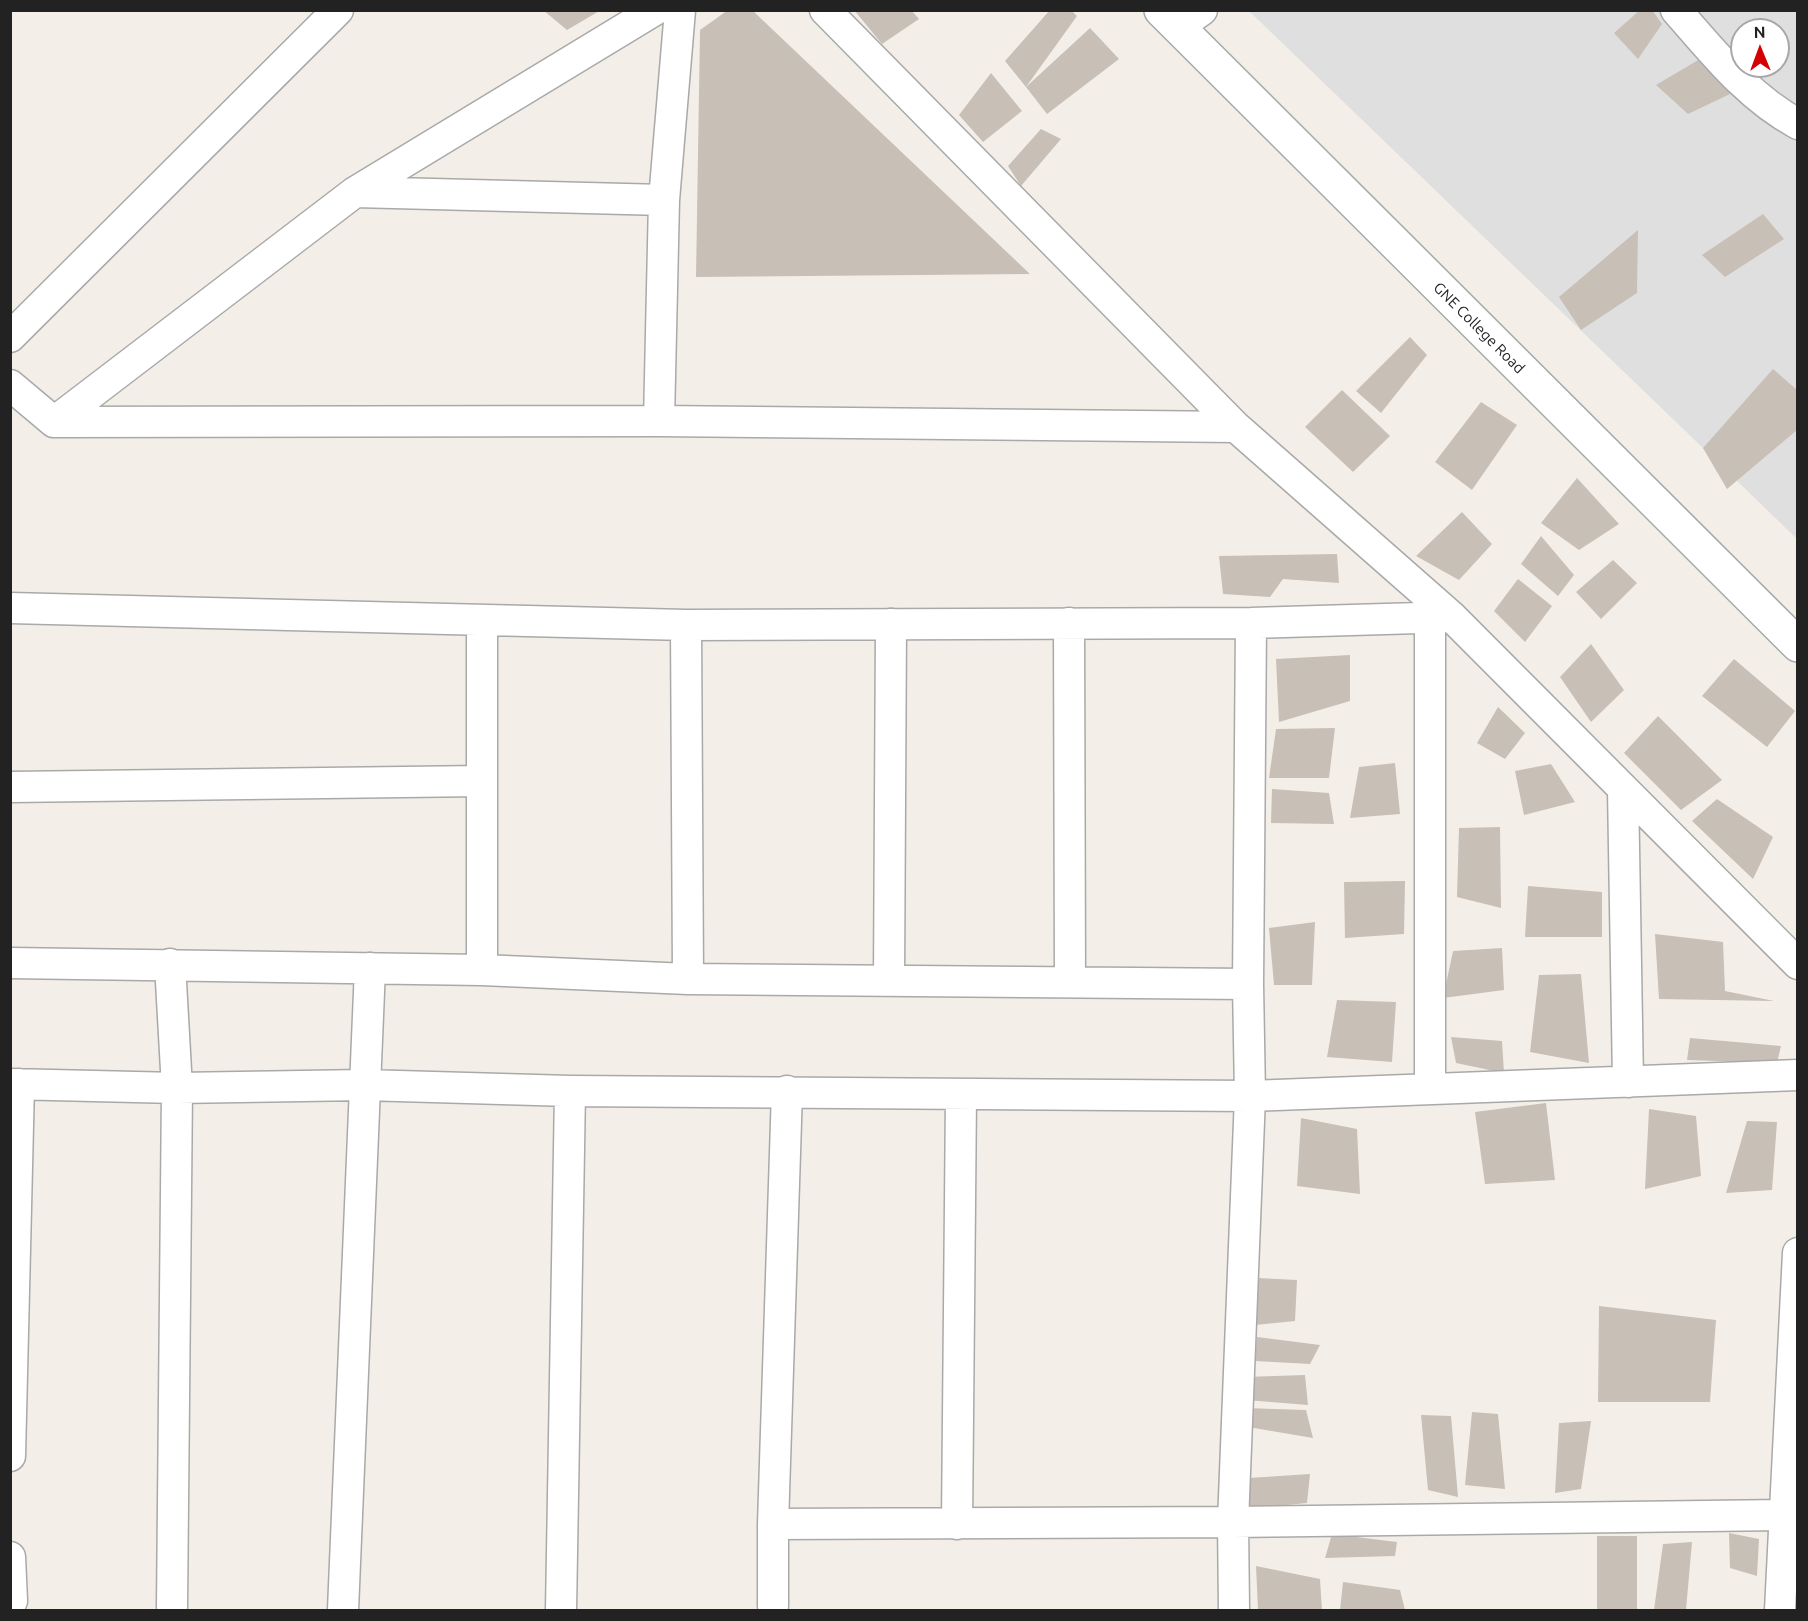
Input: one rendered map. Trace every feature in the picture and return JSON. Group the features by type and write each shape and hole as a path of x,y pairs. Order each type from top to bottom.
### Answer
{"street":[{"path":"10,337 339,10"},
{"path":"54,422 355,192 655,10"},
{"path":"658,421 664,200 680,10"},
{"path":"825,10 1236,427 1623,789 1797,964"},
{"path":"1676,10 1739,81 1765,105 1797,124"},
{"name":"GNE College Road","path":"1180,16 1797,645"},
{"path":"355,192 664,200"},
{"path":"10,385 54,422 658,421 1236,427"},
{"path":"10,608 686,625 1251,622 1441,617"},
{"path":"1430,1089 1441,617"},
{"path":"482,621 482,970"},
{"path":"1234,1611 1233,1522 1250,1096 1248,984 1251,622"},
{"path":"1068,623 1070,982"},
{"path":"889,980 891,624"},
{"path":"686,625 688,979"},
{"path":"10,787 482,781"},
{"path":"1623,789 1628,1082"},
{"path":"10,963 482,970 688,979 1248,984"},
{"path":"170,964 177,1088 172,1607"},
{"path":"343,1611 370,968"},
{"path":"10,1456 15,1084 177,1088 364,1085 570,1091 1250,1096 1797,1075"},
{"path":"561,1611 570,1091"},
{"path":"773,1606 773,1524 787,1091"},
{"path":"957,1524 961,1095"},
{"path":"1780,1611 1797,1253"},
{"path":"773,1524 1233,1522 1784,1515"},
{"path":"10,1557 12,1601"}],"shaded area":[{"path":"1249,11 1797,11 1797,539"}],"building":[{"path":"543,10 601,10 567,30"},
{"path":"728,10 752,10 1030,274 696,277 700,30"},
{"path":"854,10 911,10 919,19 882,44"},
{"path":"1050,10 1071,10 1077,16 1026,87 1005,61"},
{"path":"1640,10 1652,10 1662,24 1638,59 1614,33"},
{"path":"1090,28 1119,59 1047,114 1026,87"},
{"path":"1705,56 1730,94 1688,114 1656,85"},
{"path":"991,73 1022,111 983,142 959,115"},
{"path":"1041,129 1061,139 1021,186 1008,166"},
{"path":"1763,214 1784,239 1725,277 1702,255"},
{"path":"1638,230 1637,293 1581,330 1559,297"},
{"path":"1410,337 1427,355 1381,413 1356,391"},
{"path":"1773,369 1797,390 1797,430 1727,489 1703,448"},
{"path":"1342,390 1390,436 1353,472 1305,427"},
{"path":"1481,402 1517,425 1472,490 1435,462"},
{"path":"1577,478 1619,524 1579,550 1541,523"},
{"path":"1462,512 1492,544 1459,580 1416,556"},
{"path":"1541,536 1574,575 1558,596 1521,564"},
{"path":"1337,554 1339,583 1283,579 1270,597 1223,594 1219,556"},
{"path":"1613,560 1637,583 1601,619 1576,592"},
{"path":"1518,579 1552,606 1525,642 1494,611"},
{"path":"1591,644 1624,690 1591,722 1560,677"},
{"path":"1350,655 1350,701 1279,722 1276,659"},
{"path":"1734,659 1795,711 1767,747 1702,696"},
{"path":"1498,707 1525,733 1505,759 1477,743"},
{"path":"1658,716 1722,780 1681,810 1624,753"},
{"path":"1335,728 1329,778 1269,778 1276,729"},
{"path":"1395,763 1400,814 1350,818 1359,767"},
{"path":"1551,764 1575,802 1524,815 1515,771"},
{"path":"1272,789 1329,793 1334,824 1271,823"},
{"path":"1717,799 1773,837 1753,879 1692,821"},
{"path":"1500,827 1501,908 1457,897 1459,828"},
{"path":"1405,881 1404,934 1345,938 1344,882"},
{"path":"1528,886 1602,892 1602,937 1525,937"},
{"path":"1315,922 1312,985 1274,985 1269,928"},
{"path":"1655,934 1723,942 1725,991 1774,1001 1659,999"},
{"path":"1502,948 1504,990 1443,998 1453,951"},
{"path":"1581,974 1589,1063 1530,1052 1539,975"},
{"path":"1337,1000 1396,1002 1392,1062 1327,1057"},
{"path":"1451,1037 1502,1041 1504,1073 1456,1063"},
{"path":"1690,1038 1781,1046 1777,1063 1687,1060"},
{"path":"1546,1103 1555,1180 1485,1184 1475,1112"},
{"path":"1649,1109 1696,1116 1701,1176 1645,1189"},
{"path":"1301,1118 1357,1129 1360,1194 1297,1186"},
{"path":"1747,1121 1777,1122 1772,1190 1726,1193"},
{"path":"1258,1278 1297,1280 1295,1321 1255,1325"},
{"path":"1599,1306 1716,1320 1710,1402 1598,1402"},
{"path":"1257,1337 1320,1345 1310,1364 1255,1361"},
{"path":"1305,1375 1308,1405 1246,1400 1245,1377"},
{"path":"1245,1408 1306,1410 1313,1438 1248,1427"},
{"path":"1472,1412 1498,1414 1505,1489 1465,1485"},
{"path":"1421,1415 1451,1416 1458,1497 1428,1490"},
{"path":"1591,1421 1581,1489 1555,1493 1559,1423"},
{"path":"1310,1474 1307,1503 1248,1509 1249,1478"},
{"path":"1729,1533 1759,1539 1757,1576 1730,1568"},
{"path":"1332,1534 1397,1542 1395,1556 1325,1558"},
{"path":"1597,1536 1637,1536 1637,1610 1597,1610"},
{"path":"1692,1542 1686,1610 1654,1610 1663,1544"},
{"path":"1256,1566 1320,1579 1322,1610 1258,1610"},
{"path":"1343,1582 1400,1590 1405,1610 1340,1610"}]}
